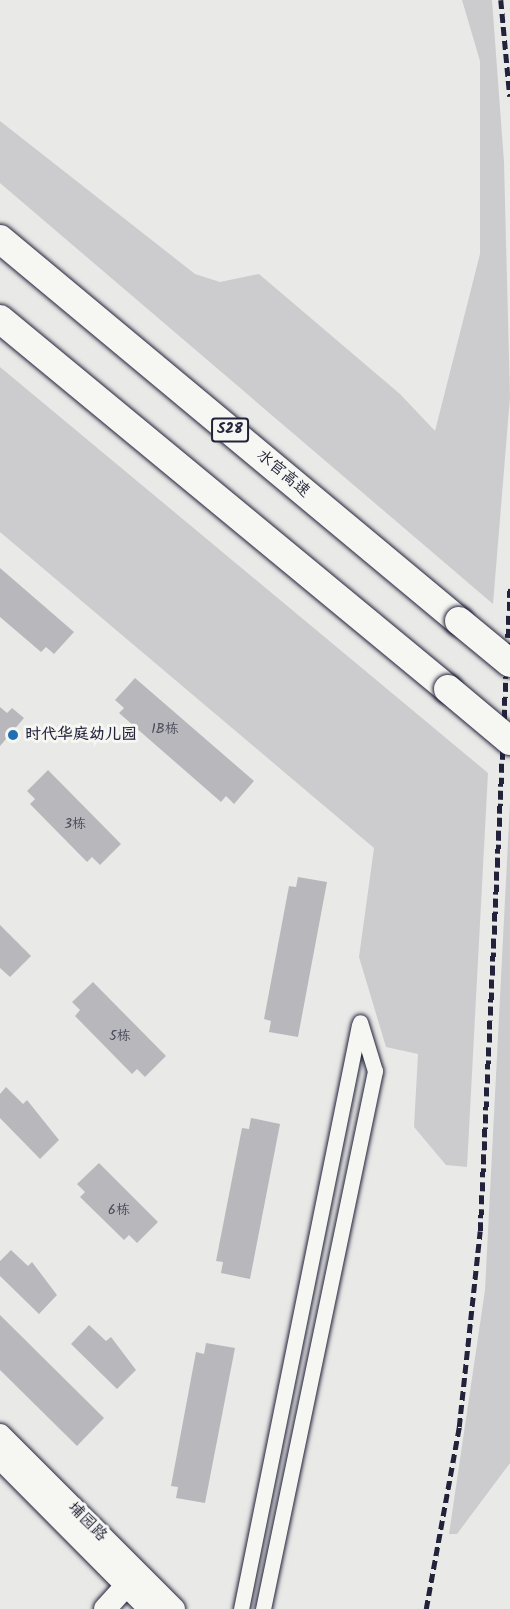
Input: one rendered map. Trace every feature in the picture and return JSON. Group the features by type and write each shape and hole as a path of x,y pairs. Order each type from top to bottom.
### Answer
{"highway":[{"name":"水官高速","path":"0,239 510,663"},
{"path":"0,319 510,741"}],"street":[{"path":"241,1609 360,1022 375,1071 263,1609"},
{"name":"埔园路","path":"0,1434 132,1579 150,1609"},
{"name":"埔园路","path":"0,1458 132,1579 174,1609"},
{"path":"105,1609 132,1579"}],"shaded area":[{"path":"462,0 492,0 504,162 510,397 493,604 0,183 0,121 195,274 220,282 259,274 400,394 435,431 480,254 480,61"},
{"path":"0,367 488,773 467,1167 446,1165 414,1127 418,1054 386,1047 359,957 374,848 0,532"},
{"path":"510,802 510,1463 457,1534 449,1534 485,1290"}],"building":[{"path":"0,568 74,632 54,654 46,647 41,652 0,617"},
{"path":"135,678 254,781 234,804 226,796 221,802 119,713 124,708 115,700"},
{"path":"0,707 7,713 12,708 24,718 0,746"},
{"path":"48,770 121,844 100,865 92,857 87,862 30,804 35,799 27,791"},
{"path":"298,877 327,882 298,1037 269,1032 271,1021 264,1019 289,886 296,887"},
{"path":"0,925 31,956 10,977 0,968"},
{"path":"93,982 166,1056 145,1077 137,1069 132,1074 75,1016 80,1010 72,1002"},
{"path":"6,1087 23,1104 27,1100 59,1140 40,1159 0,1118 0,1094"},
{"path":"251,1118 280,1124 250,1279 221,1273 223,1262 216,1261 242,1128 249,1129"},
{"path":"99,1163 158,1222 137,1243 129,1235 124,1240 80,1197 85,1192 77,1184"},
{"path":"11,1250 28,1266 32,1262 57,1295 39,1314 0,1276 0,1261"},
{"path":"0,1315 104,1418 77,1446 0,1370"},
{"path":"89,1325 106,1341 111,1337 136,1370 117,1389 71,1344"},
{"path":"206,1343 235,1348 205,1503 176,1498 178,1487 171,1486 196,1352 204,1354"}],"railway":[{"path":"501,0 510,97"},
{"path":"426,1609 459,1427 480,1231 510,585"}],"place":[{"name":"时代华庭幼儿园","path":"13,735"}]}
